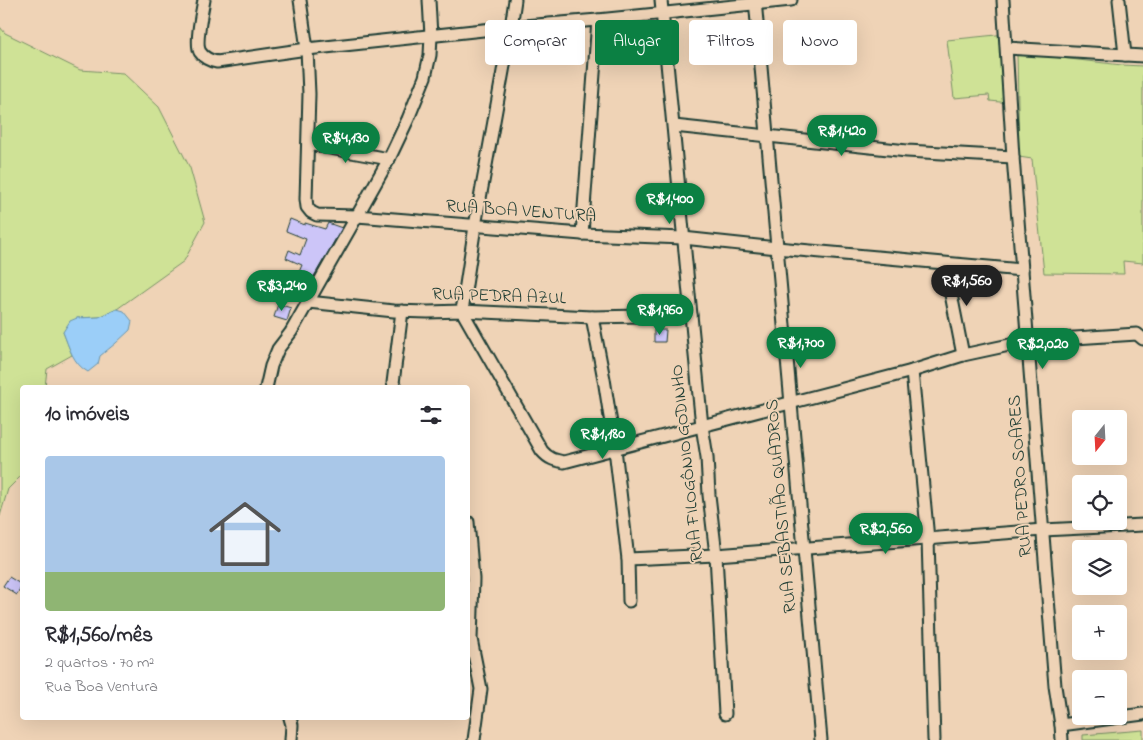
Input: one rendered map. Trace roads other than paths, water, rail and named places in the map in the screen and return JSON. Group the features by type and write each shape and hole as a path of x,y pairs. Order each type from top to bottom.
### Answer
{"street":[{"path":"204,0 198,42 199,51 210,61 217,62 307,49 485,30"},
{"path":"300,0 307,49 309,94 308,144 389,158"},
{"path":"267,385 271,366 278,349 292,332 389,158 408,118 425,77 430,55 431,36 428,0"},
{"path":"512,20 515,0"},
{"name":"RUA FILOGÔNIO GODINHO","path":"661,0 690,315 707,456 709,495 716,555 724,714"},
{"path":"598,20 755,2 791,0"},
{"name":"RUA PEDRO SOARES","path":"1004,0 1013,157 1055,686 1062,740"},
{"path":"1119,0 1125,55"},
{"name":"RUA SEBASTIÃO QUADROS","path":"755,2 821,740"},
{"path":"1007,48 1143,56"},
{"path":"582,234 595,60"},
{"path":"504,65 475,226 462,311 542,451 547,457 556,461 564,462 963,355 1028,341 1130,334 1137,334 1143,339"},
{"path":"674,126 907,151 1013,157"},
{"name":"RUA BOA VENTURA","path":"308,144 307,207 317,215 357,216 582,234 683,238 1022,270"},
{"path":"945,264 963,355"},
{"name":"RUA PEDRA AZUL","path":"308,302 428,312 462,311 592,317 690,315"},
{"path":"394,385 402,311"},
{"path":"592,317 615,449 628,559 629,601"},
{"path":"912,370 928,540 934,740"},
{"path":"628,559 716,555 1043,530 1143,525"},
{"path":"470,545 473,579 471,639 481,689 474,740"},
{"path":"1061,725 1143,714"},
{"path":"291,720 291,740"}],"water":[{"path":"117,309 124,311 132,321 130,330 100,356 98,364 88,372 75,360 63,332 70,321 77,318 99,317"}]}
